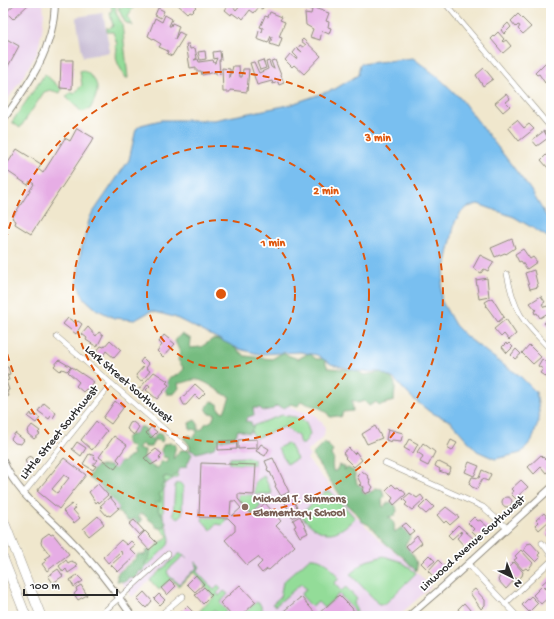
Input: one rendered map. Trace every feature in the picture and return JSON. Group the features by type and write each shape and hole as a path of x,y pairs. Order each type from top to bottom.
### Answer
{"highway":[{"path":"3,519 41,616"},
{"path":"3,558 26,616"}],"street":[{"path":"3,120 35,73 46,50 53,29 56,3"},
{"path":"445,3 551,128"},
{"path":"507,274 512,297 522,319 551,350"},
{"name":"Lark Street Southwest","path":"57,337 186,448"},
{"name":"Little Street Southwest","path":"23,494 111,384"},
{"path":"3,461 11,477 23,494 79,548 132,616"},
{"path":"385,463 483,507 507,528"},
{"name":"Linwood Avenue Southwest","path":"409,616 551,488"},
{"path":"542,543 551,555"},
{"path":"99,616 168,554"},
{"path":"505,604 551,561"},
{"path":"468,564 517,616"},
{"path":"160,616 183,596"}],"shaded area":[{"path":"3,3 43,3 44,14 37,53 3,106"},
{"path":"103,13 110,52 83,57 76,17"},
{"name":"Michael T. Simmons Elementary School","path":"244,399 276,400 297,410 314,414 323,424 325,428 324,436 307,452 310,456 307,459 353,513 381,541 404,559 431,587 398,616 194,616 214,597 194,572 178,586 161,569 132,597 121,581 168,536 136,501"}],"green space":[{"path":"111,3 115,3 116,13 122,24 128,78 126,78 117,61 117,49 115,46 117,44 113,32 107,32 107,27 109,29 113,26 110,13 112,10"},
{"path":"133,3 138,3 132,9 128,17 133,26 125,22 118,8 119,6 121,8 125,5 128,8"},
{"path":"83,70 89,74 96,83 97,92 90,109 82,112 66,97 71,92 74,94 82,85 80,71"},
{"path":"45,74 60,88 62,88 60,93 50,90 44,92 20,128 12,122"},
{"path":"181,334 191,339 190,348 201,347 213,339 226,341 245,356 272,359 282,353 298,359 309,353 316,359 324,359 328,368 355,370 364,375 381,372 391,378 395,383 394,401 379,405 376,402 369,406 364,401 358,403 352,400 353,411 343,412 341,417 330,417 324,410 301,401 298,406 291,404 284,408 276,406 273,409 263,411 260,408 253,408 254,415 248,417 245,421 251,422 253,428 249,433 238,430 235,438 223,440 214,448 197,453 190,450 190,446 184,438 190,435 192,438 197,433 196,430 190,429 189,423 195,420 198,424 198,430 202,429 205,424 212,421 215,414 209,413 206,408 211,401 218,404 219,410 224,412 230,397 207,383 199,380 178,383 179,388 174,394 167,394 165,389 168,385 166,383 170,377 178,375 184,369 178,360 180,352 175,341"},
{"path":"282,415 295,417 306,422 310,434 304,444 300,444 298,436 284,427 256,438 253,436 250,427"},
{"path":"139,427 146,429 146,433 151,439 153,439 157,433 161,434 163,439 162,442 154,440 151,447 145,447 142,444 137,449 145,450 144,458 153,467 158,468 162,461 166,462 168,458 163,457 161,450 164,444 171,443 176,445 173,459 181,450 188,450 192,454 186,467 181,468 172,478 166,476 163,478 165,482 161,486 163,490 159,495 161,497 160,502 154,503 159,507 158,511 161,513 166,522 164,527 157,528 144,514 140,514 138,518 141,518 141,522 137,523 134,519 128,521 117,511 119,508 98,484 88,477 96,466 111,466 115,468 120,462 123,462 133,454 131,450 133,448 126,443 126,439 129,435 134,435"},
{"path":"325,442 333,450 331,455 334,460 332,464 333,471 336,471 339,465 345,467 344,470 348,468 354,471 357,484 364,487 362,491 365,494 368,491 372,492 375,488 382,489 384,497 382,500 383,508 387,503 392,502 396,506 397,511 394,516 388,517 394,523 394,532 403,527 409,532 410,538 405,545 416,560 416,571 403,557 385,543 369,525 361,521 359,516 348,506 312,455"},
{"path":"288,443 297,459 287,464 278,448"},
{"path":"248,457 254,459 254,465 229,464 230,458"},
{"path":"176,472 178,476 164,484 163,517 161,517 153,503 159,495 163,478"},
{"path":"264,476 272,493 256,494 254,492 255,482"},
{"path":"177,483 180,483 183,486 182,515 178,518 173,515 175,486"},
{"path":"325,492 331,492 355,518 340,530 333,533 327,533 314,528 300,515"},
{"path":"238,494 253,495 261,506 252,515 238,499"},
{"path":"203,517 226,518 226,522 223,525 216,524 211,530 202,520"},
{"path":"165,522 170,538 168,545 146,567 145,563 149,554 168,536 160,528 164,527"},
{"path":"151,550 149,559 145,563 146,567 143,571 139,571 138,575 134,579 129,577 125,582 117,581 117,574 136,558 138,554 145,555 146,551"},
{"path":"179,554 182,554 187,558 183,556 167,571 169,576 179,584 198,567 195,563 196,562 200,567 196,571 214,590 218,586 221,589 217,593 219,596 224,591 228,594 220,603 227,610 223,616 219,616 214,610 207,616 194,616 214,597 194,572 178,586 171,579 159,590 150,580"},
{"path":"384,556 402,562 416,573 385,604 379,604 350,574 366,561"},
{"path":"310,558 324,561 339,579 334,583 341,591 346,587 357,599 354,603 357,611 356,613 339,594 324,608 318,602 312,607 301,595 306,589 301,584 275,606 272,604 280,597 283,582"},
{"path":"256,602 260,604 265,616 241,616"}],"water":[{"path":"413,58 438,77 460,98 530,189 551,224 551,239 514,217 478,204 468,207 461,212 455,222 441,287 441,300 455,325 467,337 519,375 536,392 539,410 538,423 532,440 521,453 495,459 477,451 450,421 430,412 411,397 394,379 381,372 357,371 331,364 317,355 300,352 259,354 239,349 174,317 151,311 135,320 114,318 96,309 84,298 77,282 81,251 90,217 129,160 136,129 141,125 161,120 214,120 289,105 335,89 358,75 360,64"}],"building":[{"path":"16,3 30,3 13,19 6,12"},
{"path":"176,3 196,3 194,5 196,7 191,12 189,11 187,13"},
{"path":"230,3 236,10 241,4 245,7 249,3 267,3 262,9 259,7 254,13 250,10 243,19 232,13 231,15 225,10"},
{"path":"307,3 315,5 314,8 329,13 326,21 329,22 328,27 331,28 329,34 322,31 320,40 310,37 313,29 306,25 305,13 311,14 312,10 306,8"},
{"path":"158,8 164,11 161,18 155,15"},
{"path":"270,12 282,17 280,20 285,22 279,37 282,38 279,47 270,44 271,36 268,43 257,39 259,31 262,32 263,28 260,27 265,16 268,17"},
{"path":"518,14 531,27 523,34 518,29 520,26 518,25 516,27 511,21"},
{"path":"165,15 172,19 169,26 171,26 172,23 179,26 175,39 179,32 185,35 172,56 167,54 168,51 159,47 161,44 148,36 155,18 162,22"},
{"path":"508,23 511,27 504,34 501,30"},
{"path":"498,32 504,39 502,41 503,42 506,40 511,46 503,53 491,39"},
{"path":"3,37 19,46 6,70 3,68"},
{"path":"303,39 321,56 304,74 294,65 292,67 285,60 290,54 296,59 297,57 293,53 297,48 302,52 298,48 300,45 303,47 306,45 301,41"},
{"path":"186,44 189,44 190,49 195,48 197,58 194,60 198,59 199,62 213,60 215,63 217,58 214,59 213,52 220,51 220,74 216,75 216,72 202,75 201,71 196,71 196,67 190,68"},
{"path":"205,51 206,59 200,60 198,52"},
{"path":"61,60 73,60 72,89 60,88"},
{"path":"263,60 266,68 260,70 257,62"},
{"path":"275,60 284,83 279,85 278,82 273,84 272,81 257,85 250,63 254,62 259,73 268,69 266,62 269,61 271,67 274,69 271,61"},
{"path":"546,62 551,67 547,71 551,78 545,83 539,74 537,75 535,73"},
{"path":"233,66 239,66 240,77 242,77 243,69 249,69 247,92 230,90 230,92 223,92 222,68 230,69 230,78"},
{"path":"484,68 493,79 483,86 476,75"},
{"path":"506,94 510,99 506,102 510,106 503,112 495,103"},
{"path":"517,120 524,128 529,124 534,129 519,141 508,127"},
{"path":"77,128 94,138 31,234 15,224 16,221 12,218 34,184 30,181 28,185 4,169 17,149 41,164 38,169 43,173 65,138 70,141"},
{"path":"544,131 548,138 537,146 532,140"},
{"path":"551,150 551,165 548,168 541,160"},
{"path":"512,239 515,248 506,254 505,253 495,257 491,248"},
{"path":"523,249 530,259 533,257 537,262 527,269 521,261 519,262 515,254"},
{"path":"480,255 494,262 488,271 484,269 481,273 473,268"},
{"path":"534,270 538,287 530,289 525,273"},
{"path":"487,278 489,297 479,299 476,280"},
{"path":"541,296 545,302 542,304 544,307 548,306 551,311 540,318 537,313 535,314 534,311 536,310 530,303"},
{"path":"492,298 504,317 498,322 486,306 487,305 485,302"},
{"path":"551,316 551,331 544,323"},
{"path":"68,318 76,323 78,321 82,324 76,334 63,324"},
{"path":"506,319 516,334 509,340 504,334 501,337 494,329"},
{"path":"88,327 96,336 99,332 103,335 97,347 86,340 87,338 82,334"},
{"path":"164,335 175,344 163,357 157,351 162,345 159,342"},
{"path":"110,340 121,350 114,358 106,351 102,357 96,352 101,346 104,347"},
{"path":"506,343 507,345 509,343 513,347 507,353 502,347"},
{"path":"529,345 541,357 533,364 522,353"},
{"path":"516,349 521,354 515,359 511,355"},
{"path":"143,358 149,364 146,368 150,371 142,381 138,379 136,375 144,366 140,362"},
{"path":"542,359 551,368 551,380 540,373 543,369 538,366"},
{"path":"59,360 71,367 67,371 62,369 60,371 54,366"},
{"path":"3,365 4,368 8,367 10,374 7,375 9,380 6,381 9,396 3,398"},
{"path":"72,367 94,382 87,390 86,389 83,392 76,386 79,382 68,372"},
{"path":"154,372 168,381 166,383 169,385 157,399 146,390 150,386 148,384 142,393 138,390"},
{"path":"195,384 205,393 199,399 195,395 186,405 184,405 181,399"},
{"path":"115,401 123,408 111,424 103,418"},
{"path":"44,403 56,413 53,418 51,416 49,419 38,411"},
{"path":"31,413 32,416 36,415 40,418 36,423 28,417"},
{"path":"96,421 107,431 92,450 81,440"},
{"path":"133,422 139,427 134,435 127,429 130,423"},
{"path":"32,425 40,431 38,433 40,434 34,439 28,434 27,431"},
{"path":"375,426 382,438 367,444 362,434"},
{"path":"151,427 157,432 151,438 146,433"},
{"path":"388,429 403,433 401,441 392,440 391,442 386,440"},
{"path":"15,433 24,440 21,444 15,443 11,439"},
{"path":"114,436 127,445 117,459 120,462 115,469 99,457"},
{"path":"257,439 257,448 238,449 238,440"},
{"path":"409,439 418,444 413,453 404,448"},
{"path":"236,440 237,449 218,450 218,441"},
{"path":"451,440 457,443 452,451 447,448"},
{"path":"77,442 86,448 81,456 72,449"},
{"path":"423,443 435,452 428,466 420,462 423,456 417,452"},
{"path":"261,444 269,449 265,456 256,451"},
{"path":"349,448 354,454 356,452 362,460 354,467 345,458 346,457 343,453"},
{"path":"156,449 162,454 159,457 161,459 151,465 144,458"},
{"path":"89,454 95,456 94,458 97,460 93,465 96,466 93,470 83,464"},
{"path":"541,455 551,465 551,469 546,473 541,467 534,474 528,467"},
{"path":"30,456 35,461 30,466 25,461"},
{"path":"64,458 86,475 59,509 37,491","holes":["64,475 69,478 57,493 52,489"]},
{"path":"273,458 289,492 281,496 275,486 276,485 270,472 269,473 267,469 268,468 265,461"},
{"path":"437,461 451,468 448,474 439,471 440,469 435,466"},
{"path":"469,462 479,466 474,476 465,472"},
{"path":"201,463 256,465 254,495 238,494 238,499 252,515 265,503 281,521 276,526 295,546 269,570 267,569 262,573 257,567 262,562 258,557 247,565 225,540 235,531 235,525 228,518 199,517","holes":["231,501 235,501 241,508 232,516 230,514"]},
{"path":"482,470 491,474 488,481 482,479 477,489 472,487 469,484 472,477 479,478"},
{"path":"362,471 368,476 369,482 373,487 370,492 365,494 362,490 364,487 359,485 361,484 357,476"},
{"path":"521,480 528,487 519,495 522,498 518,501 511,494 513,491 511,489"},
{"path":"98,484 108,495 99,503 98,501 96,503 89,492"},
{"path":"392,484 396,488 398,487 401,490 402,489 406,494 394,505 391,501 393,498 386,490"},
{"path":"410,493 417,498 421,495 424,499 412,510 405,505 407,503 403,499"},
{"path":"110,497 119,508 110,516 107,516 100,506"},
{"path":"292,497 300,514 292,518 284,500"},
{"path":"505,497 509,497 511,498 511,506 505,507 502,504 502,500"},
{"path":"427,500 434,507 426,514 419,508"},
{"path":"72,504 76,508 73,510 80,518 74,523 63,511"},
{"path":"446,507 459,517 450,525 446,521 444,523 437,515"},
{"path":"544,513 550,520 539,530 535,525 538,522 536,520"},
{"path":"98,516 104,524 89,536 83,529"},
{"path":"300,516 308,533 300,537 294,527 296,526 293,520"},
{"path":"474,517 478,521 480,520 491,530 486,534 484,532 480,536 478,534 477,536 472,531 474,529 468,523"},
{"path":"134,520 144,531 139,535 129,524"},
{"path":"406,523 414,531 409,535 402,526"},
{"path":"458,525 474,539 465,547 457,538 462,534 461,531 452,539 448,535"},
{"path":"551,525 551,540 546,534 549,531 547,529"},
{"path":"145,531 157,543 149,550 138,538"},
{"path":"49,533 51,535 53,534 69,554 47,571 42,564 46,561 44,559 50,555 41,543 42,538"},
{"path":"417,536 422,543 411,552 406,546"},
{"path":"121,540 127,545 131,541 135,545 130,549 136,555 118,572 111,565 122,555 121,551 108,563 103,557"},
{"path":"531,543 540,553 538,555 540,558 536,562 524,550 527,544"},
{"path":"521,550 533,563 528,570 526,568 523,570 514,560 517,558 515,556"},
{"path":"429,555 435,561 426,568 421,563"},
{"path":"66,560 68,563 71,561 76,563 77,567 68,573 66,569 63,572 59,566"},
{"path":"438,560 445,567 434,577 428,571"},
{"path":"514,562 523,572 522,576 517,580 507,569"},
{"path":"58,569 63,576 53,583 48,576"},
{"path":"507,571 515,579 506,589 498,580 501,574 504,574"},
{"path":"77,575 83,581 74,587 70,580"},
{"path":"196,575 204,584 195,592 187,584"},
{"path":"551,576 551,590 549,591 542,584"},
{"path":"170,580 176,586 167,595 161,588"},
{"path":"81,585 87,595 78,600 74,594 77,591 76,588"},
{"path":"240,585 256,602 241,616 232,616 220,603"},
{"path":"542,586 551,595 541,604 533,595"},
{"path":"204,587 212,595 203,604 195,595"},
{"path":"475,589 485,600 485,605 481,609 470,593"},
{"path":"144,592 152,601 146,608 137,599"},
{"path":"159,594 165,600 160,605 154,599"},
{"path":"339,595 352,608 356,615 355,616 282,616 280,614 301,597 317,615"},
{"path":"531,596 538,603 529,612 522,605"},
{"path":"464,603 471,611 467,616 458,616 458,609"},
{"path":"187,606 195,614 193,616 177,616"}],"place":[{"name":"Michael T. Simmons Elementary School","path":"245,507"}]}
